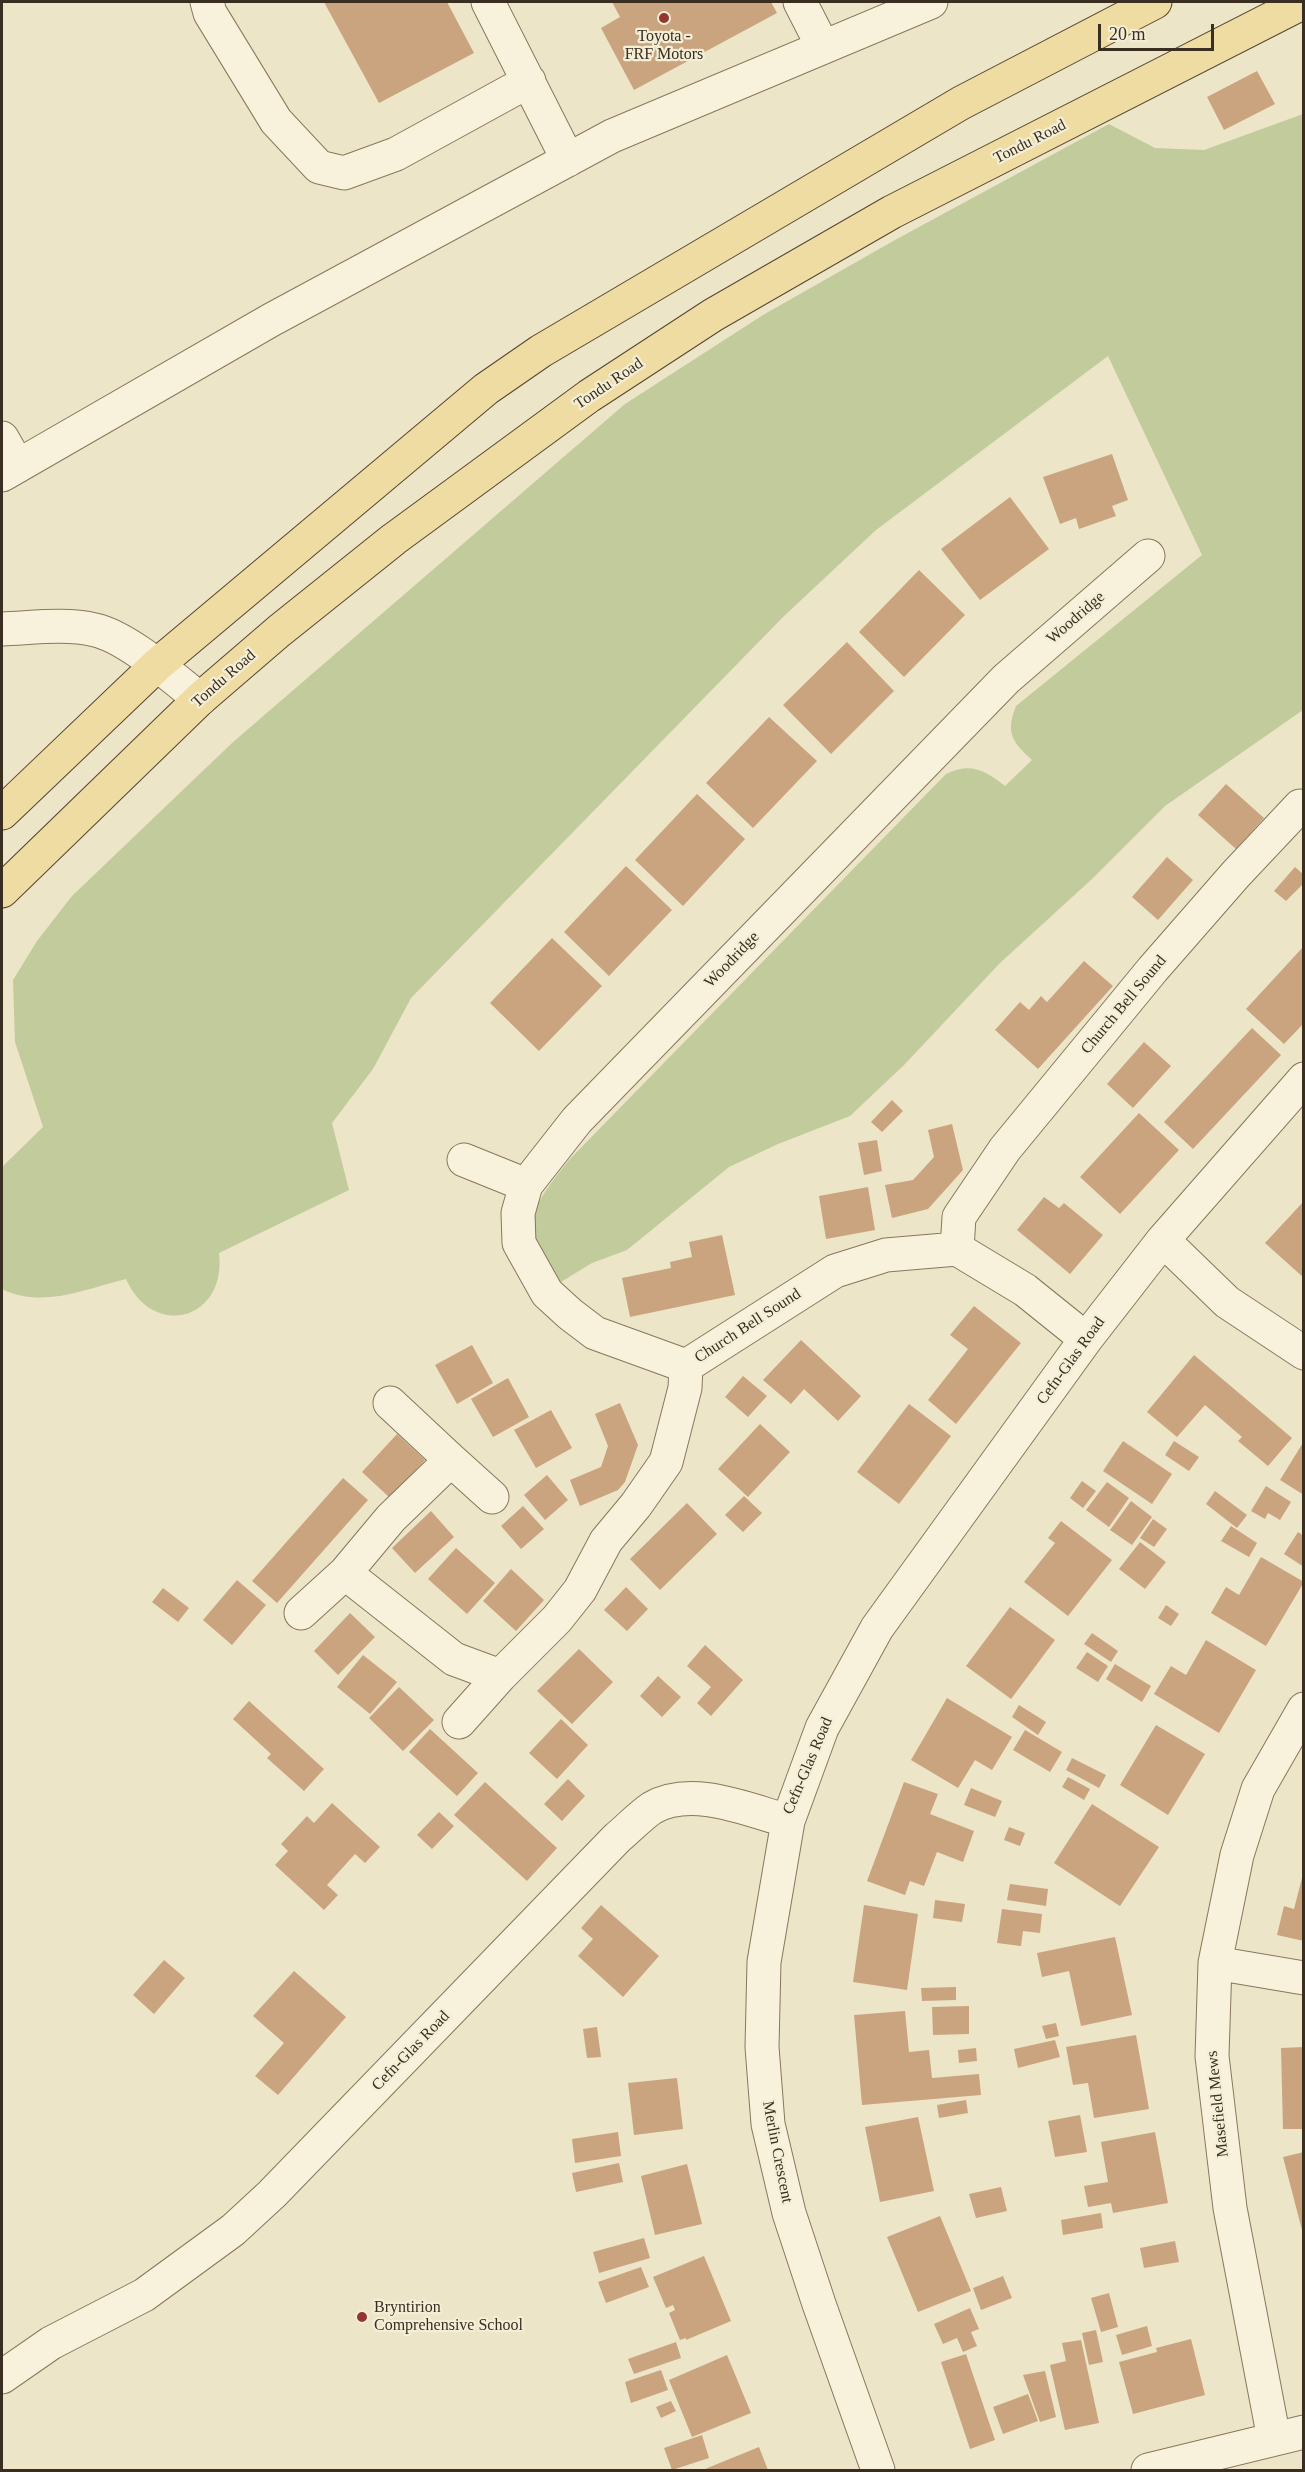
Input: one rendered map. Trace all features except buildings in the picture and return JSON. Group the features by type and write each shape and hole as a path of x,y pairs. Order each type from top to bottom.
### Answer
{"main road":[{"path":"2,813 157,665 486,389 541,351 961,103 1155,2"},
{"name":"Tondu Road","path":"2,891 200,699 279,631 394,539 589,396 713,315 892,212 1304,2"}],"street":[{"path":"207,2 210,13 276,121 320,168 344,173 396,154 529,81"},
{"path":"488,2 568,160"},
{"path":"800,2 824,47"},
{"path":"2,438 10,471 272,320 612,136 931,2"},
{"name":"Woodridge","path":"686,1366 595,1333 547,1293 519,1243 518,1213 526,1185 577,1120 998,687 1148,556"},
{"path":"2,629 58,627 96,630 125,644 157,665 200,699"},
{"name":"Church Bell Sound","path":"459,1722 556,1619 580,1590 606,1541 636,1505 666,1462 685,1388 686,1366 835,1271 886,1255 957,1249 958,1217 1005,1149 1153,969 1236,874 1300,806"},
{"name":"Cefn-Glas Road","path":"2,2377 51,2343 144,2295 233,2230 280,2186 616,1838 653,1808 681,1799 708,1800 788,1821 822,1728 877,1628 1086,1339 1163,1240 1304,1079"},
{"path":"464,1160 526,1185"},
{"path":"1163,1240 1227,1302 1304,1353"},
{"path":"957,1249 1025,1290 1086,1339"},
{"path":"390,1402 492,1497"},
{"path":"301,1613 345,1573 391,1518 451,1460"},
{"path":"345,1573 454,1659 500,1676"},
{"name":"Masefield Mews","path":"1289,2435 1228,2197 1212,2056 1215,1963 1238,1855 1258,1789 1304,1709"},
{"name":"Merlin Crescent","path":"788,1821 764,1962 762,2047 768,2124 789,2213 878,2470"},
{"path":"1215,1963 1304,1978"},
{"path":"1148,2470 1289,2435"}],"green space":[{"path":"1303,114 1303,710 1165,806 1092,879 1000,963 904,1065 850,1116 778,1144 729,1167 627,1250 592,1263 561,1282 546,1266 536,1246 533,1224 535,1213 546,1191 569,1160 946,774 970,768 984,772 1005,786 1032,760 1020,748 1011,731 1016,706 1202,555 1108,356 876,530 784,616 411,998 373,1069 332,1123 349,1190 219,1253 218,1276 212,1294 200,1307 186,1314 169,1315 153,1310 138,1298 126,1279 79,1292 48,1297 17,1295 2,1289 2,1167 43,1127 15,1042 13,980 37,941 72,896 232,743 625,404 763,315 895,240 1109,124 1155,148 1204,150"}],"place":[{"name":"Toyota - FRF Motors","path":"664,18"},
{"name":"Bryntirion Comprehensive School","path":"362,2317"}]}
